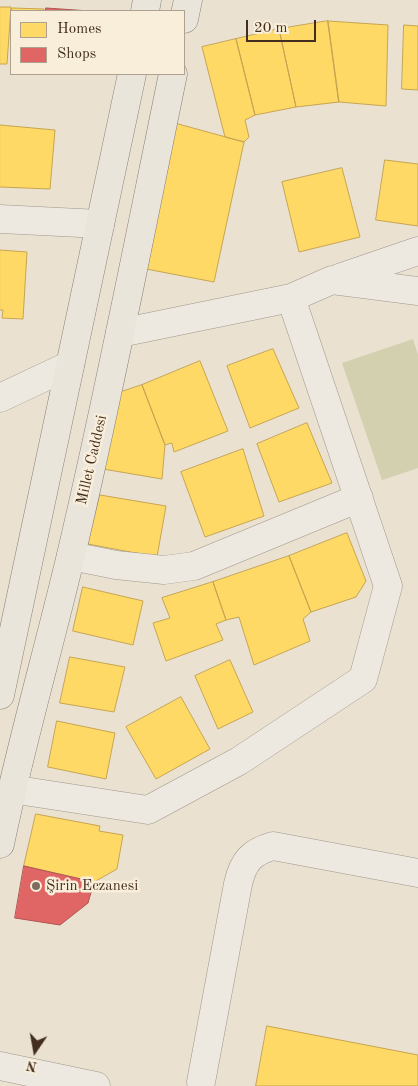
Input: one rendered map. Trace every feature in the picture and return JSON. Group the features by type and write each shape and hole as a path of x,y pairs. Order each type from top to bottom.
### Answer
{"main road":[{"path":"185,15 188,0"},
{"path":"0,695 132,75"},
{"name":"Millet Caddesi","path":"0,844 11,789 71,556 120,332 173,75"}],"street":[{"path":"0,219 100,224"},
{"path":"120,332 291,298 332,280 418,251"},
{"path":"332,280 418,291"},
{"path":"11,789 148,810 239,761 363,679 388,586 291,298"},
{"path":"0,398 70,365"},
{"path":"71,556 116,565 164,570 194,566 359,498"},
{"path":"199,1085 238,884 242,867 249,857 260,850 273,846 418,873"},
{"path":"0,1066 96,1086"}],"shaded area":[{"path":"413,339 418,355 418,468 382,480 342,363"}],"building: Homes":[{"path":"0,7 11,7 7,64 0,64"},
{"path":"12,8 44,9 44,10 12,10"},
{"path":"328,21 388,25 386,106 339,102"},
{"path":"328,21 339,102 296,107 279,29"},
{"path":"404,25 418,26 418,90 402,89"},
{"path":"279,29 296,107 255,115 236,39"},
{"path":"236,39 255,115 245,120 249,137 244,142 225,137 202,47"},
{"path":"171,122 244,142 214,282 141,268"},
{"path":"0,125 55,130 50,189 0,187"},
{"path":"385,160 418,164 418,226 376,220"},
{"path":"342,168 360,237 299,252 282,182"},
{"path":"0,250 27,252 23,319 2,318 3,310 0,310"},
{"path":"273,349 299,408 250,428 227,366"},
{"path":"200,361 228,431 174,452 172,443 165,445 142,385"},
{"path":"142,385 165,445 162,479 103,469 118,393"},
{"path":"307,423 332,483 279,502 257,444"},
{"path":"243,449 264,516 205,537 181,472"},
{"path":"100,495 166,506 157,557 88,544"},
{"path":"347,533 366,581 356,597 311,612 289,556"},
{"path":"289,556 311,612 303,619 310,641 254,665 239,617 226,620 213,582"},
{"path":"213,582 226,620 216,624 223,640 166,661 153,623 170,618 162,598"},
{"path":"83,587 143,601 133,645 73,631"},
{"path":"70,657 125,667 114,712 60,703"},
{"path":"230,660 253,712 218,729 195,676"},
{"path":"181,697 210,749 156,779 126,727"},
{"path":"57,721 115,733 106,779 48,767"},
{"path":"36,814 100,826 99,831 123,835 117,869 94,882 24,866"},
{"path":"267,1026 418,1055 418,1086 256,1086"}],"building: Shops":[{"path":"46,8 75,10 46,10"},
{"path":"24,866 94,882 88,903 60,925 15,918"}],"place":[{"name":"Şirin Eczanesi","path":"36,886"}]}
